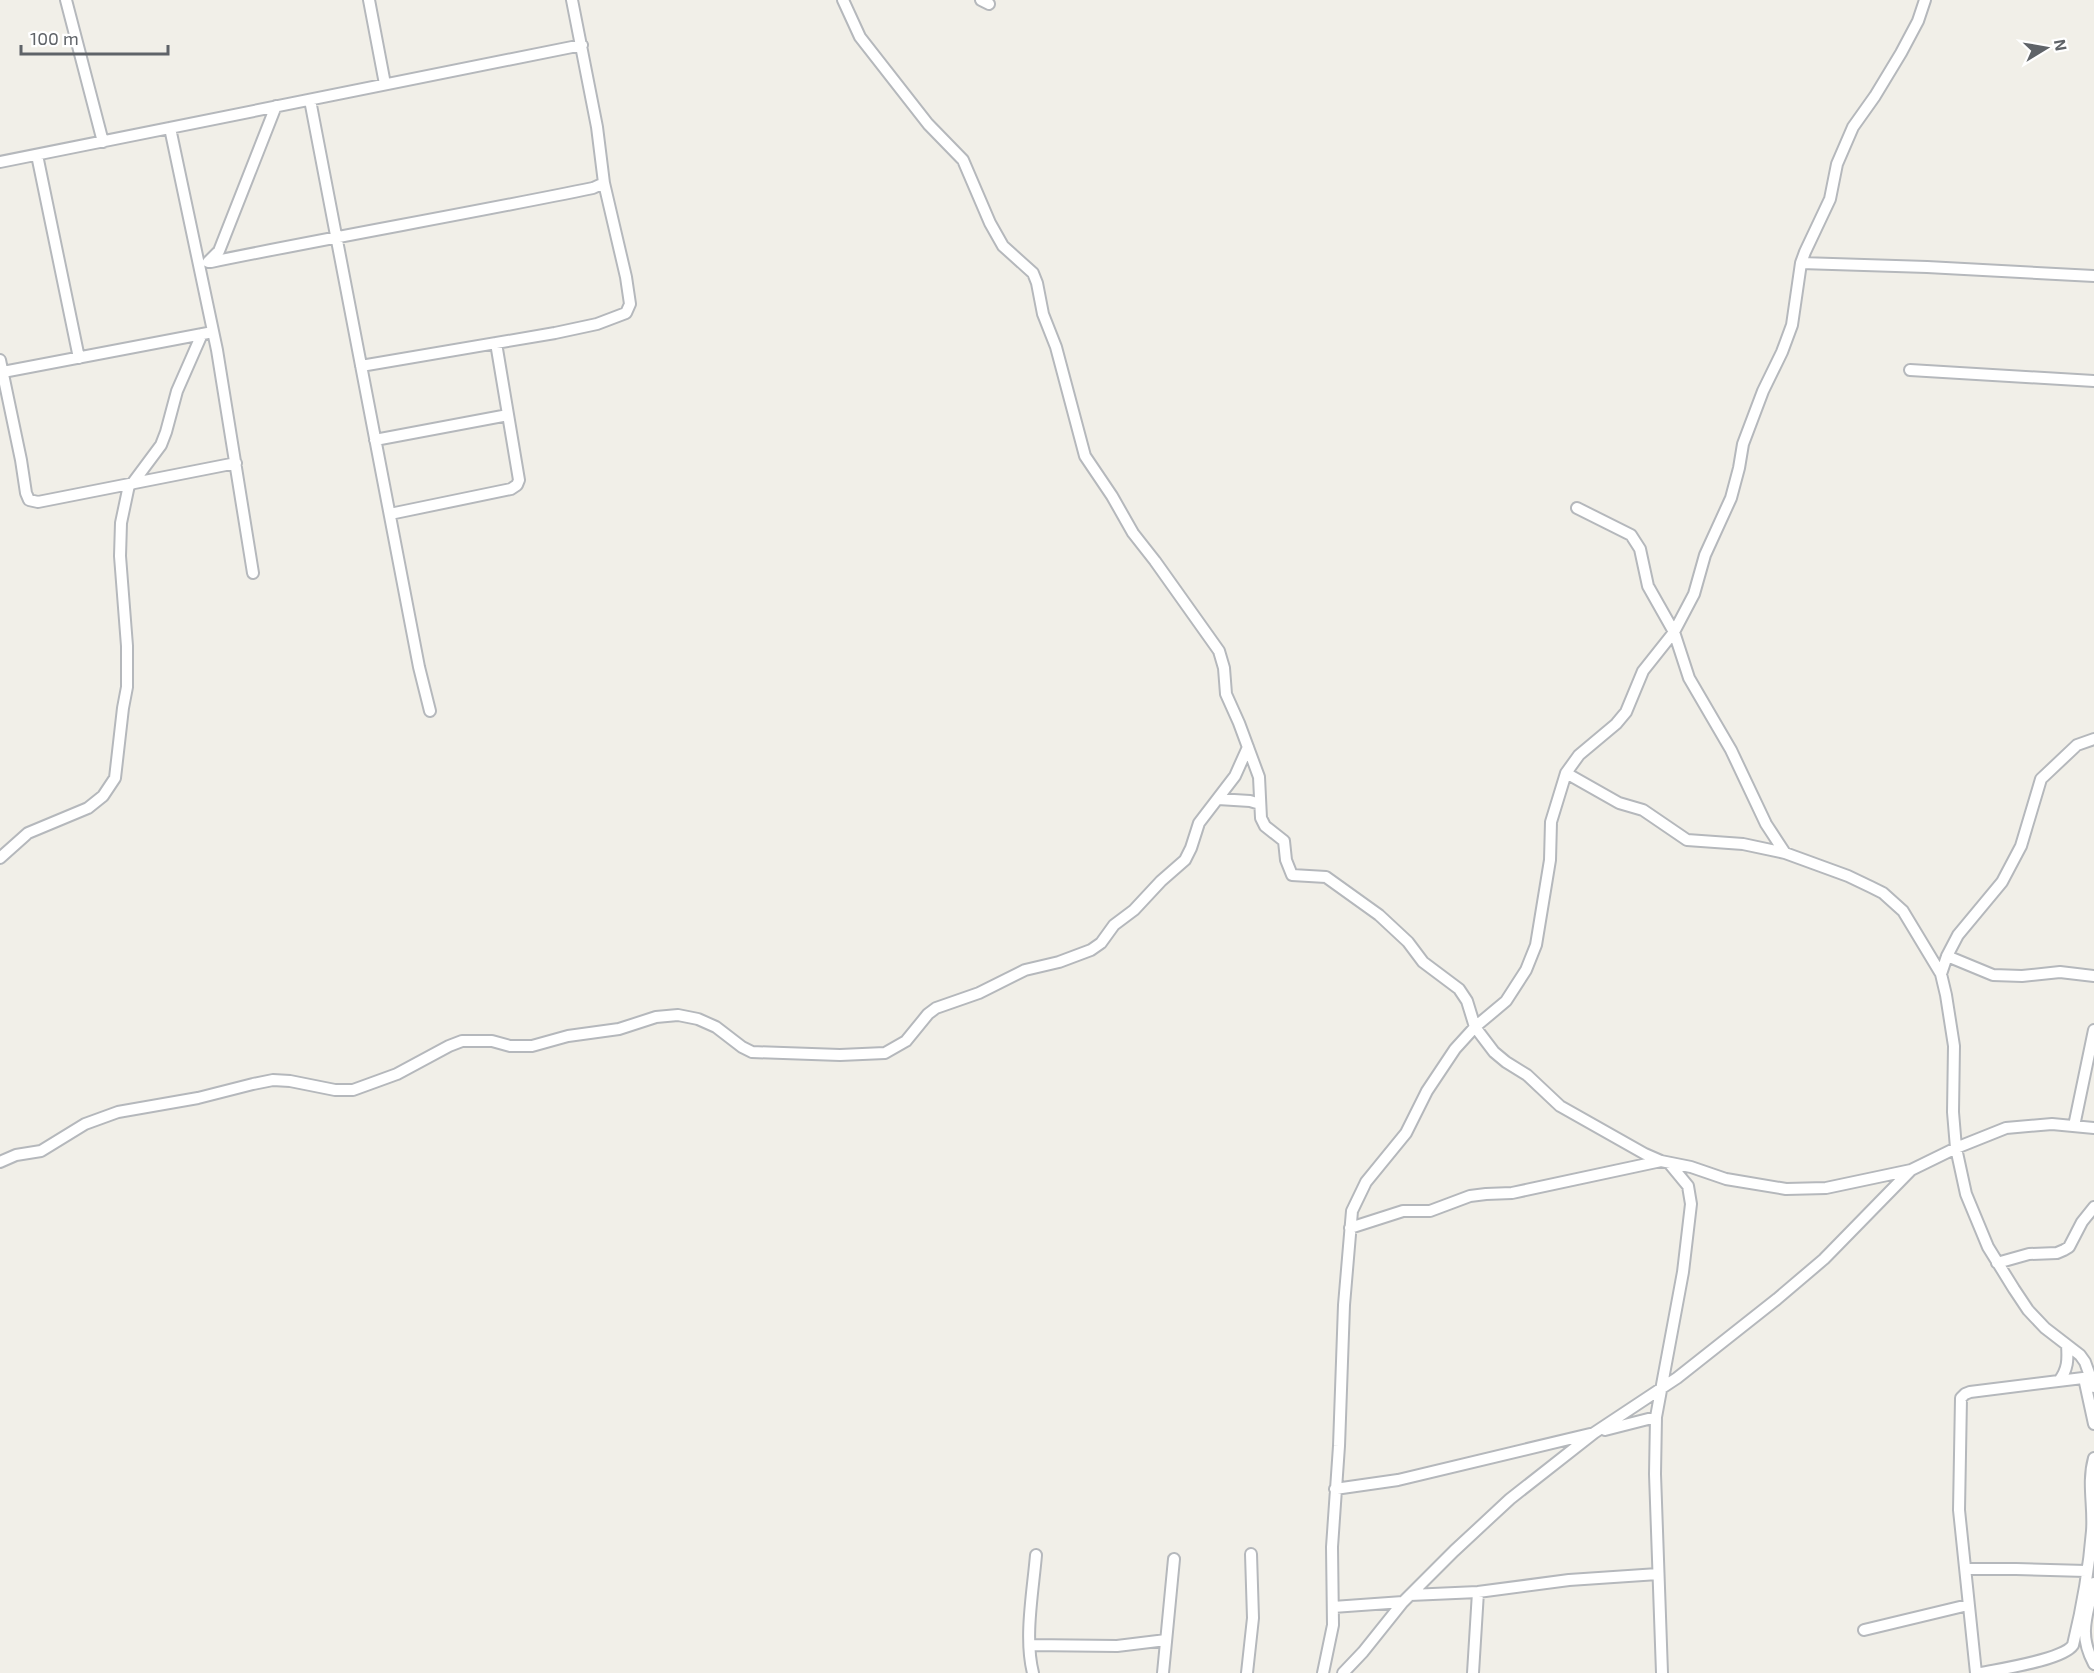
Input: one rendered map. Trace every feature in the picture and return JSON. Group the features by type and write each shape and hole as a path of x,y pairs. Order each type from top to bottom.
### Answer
{"street":[{"path":"66,0 103,142"},
{"path":"369,0 385,84"},
{"path":"361,366 597,324 626,313 630,304 627,277 604,183 597,127 572,0"},
{"path":"843,0 860,37 928,123 963,160 990,223 1003,246 1033,273 1043,314 1056,347 1085,456 1133,533 1219,651 1224,668 1226,694 1261,783 1260,804 1263,822 1284,841 1286,860 1292,875 1326,877 1379,915 1408,942 1423,962 1459,989 1467,1001 1475,1027 1494,1052 1527,1075 1560,1106 1645,1154 1726,1179 1767,1187 1803,1190 1849,1184 1911,1170"},
{"path":"1323,1673 1333,1624 1332,1547 1343,1363 1344,1305 1352,1211 1366,1182 1406,1133 1427,1091 1455,1049 1514,991 1526,970 1536,945 1550,860 1551,822 1566,773 1579,755 1616,724 1626,712 1643,671 1674,632 1694,594 1705,555 1731,498 1743,444 1792,326 1801,263 1830,199 1837,164 1853,128 1875,96 1918,21 1925,0"},
{"path":"0,162 582,45"},
{"path":"310,100 338,236 419,667 430,711"},
{"path":"211,262 219,250 276,106"},
{"path":"170,128 213,332 253,573"},
{"path":"37,155 79,358"},
{"path":"199,264 510,205 593,188 604,183"},
{"path":"1801,263 2094,276"},
{"path":"3,372 213,332"},
{"path":"0,858 28,833 88,808 103,796 115,778 127,687 127,646 120,556 121,523 130,484 161,445 177,391 201,334"},
{"path":"390,514 511,489 518,484 496,343"},
{"path":"0,360 29,500 38,502 236,463"},
{"path":"1910,370 2094,381"},
{"path":"375,440 508,415"},
{"path":"1577,508 1631,535 1637,542 1648,586 1674,632 1689,678 1731,750 1766,824 1785,853"},
{"path":"1941,974 1958,935 2002,882 2021,846 2040,779 2077,745 2094,739"},
{"path":"0,1162 16,1155 41,1151 85,1124 127,1110 170,1104 273,1080 290,1080 347,1091 397,1074 462,1041 492,1041 510,1046 532,1046 568,1036 619,1029 672,1014 698,1019 716,1027 752,1052 840,1056 885,1053 906,1041 927,1014 936,1008 979,993 1018,972 1070,959 1096,946 1114,925 1134,910 1161,881 1185,860 1199,823 1239,771 1248,747"},
{"path":"1566,773 1619,803 1642,810 1687,840 1743,844 1785,853 1848,876 1883,893 1903,911 1941,974 1954,1046 1953,1112 1956,1148 1966,1194 1997,1263 2028,1310 2045,1328 2080,1355 2085,1362 2090,1380 2094,1424"},
{"path":"1218,799 1260,804"},
{"path":"1947,956 1993,975 2022,976 2060,972 2094,976"},
{"path":"2074,1126 2094,1030"},
{"path":"1342,1673 1363,1652 1407,1598 1510,1499 1594,1433 1661,1389 1777,1299 1824,1259 1911,1170 1956,1148 2006,1128 2052,1124 2094,1128"},
{"path":"1350,1228 1403,1211 1430,1211 1470,1197 1512,1193 1665,1162"},
{"path":"1662,1673 1655,1474 1656,1418 1683,1272 1691,1204 1688,1186 1665,1162"},
{"path":"1997,1263 2029,1254 2057,1253 2064,1250 2069,1246 2082,1222 2094,1207"},
{"path":"2059,1381 2068,1364 2067,1345"},
{"path":"1976,1673 1959,1510 1961,1398 1970,1392 2059,1381 2090,1380"},
{"path":"1335,1489 1398,1480 1656,1418"},
{"path":"1981,1673 2058,1656 2070,1650 2081,1612 2092,1530 2090,1479 2094,1458"},
{"path":"1247,1673 1253,1618 1251,1554"},
{"path":"1033,1673 1030,1663 1030,1645 1036,1555"},
{"path":"1163,1673 1173,1559"},
{"path":"1966,1569 2086,1571"},
{"path":"1333,1607 1551,1582 1658,1574"},
{"path":"2094,1583 2084,1629 2084,1639 2094,1664"},
{"path":"1473,1673 1478,1592"},
{"path":"1864,1630 1968,1605"},
{"path":"1030,1645 1117,1646 1166,1640"}]}
